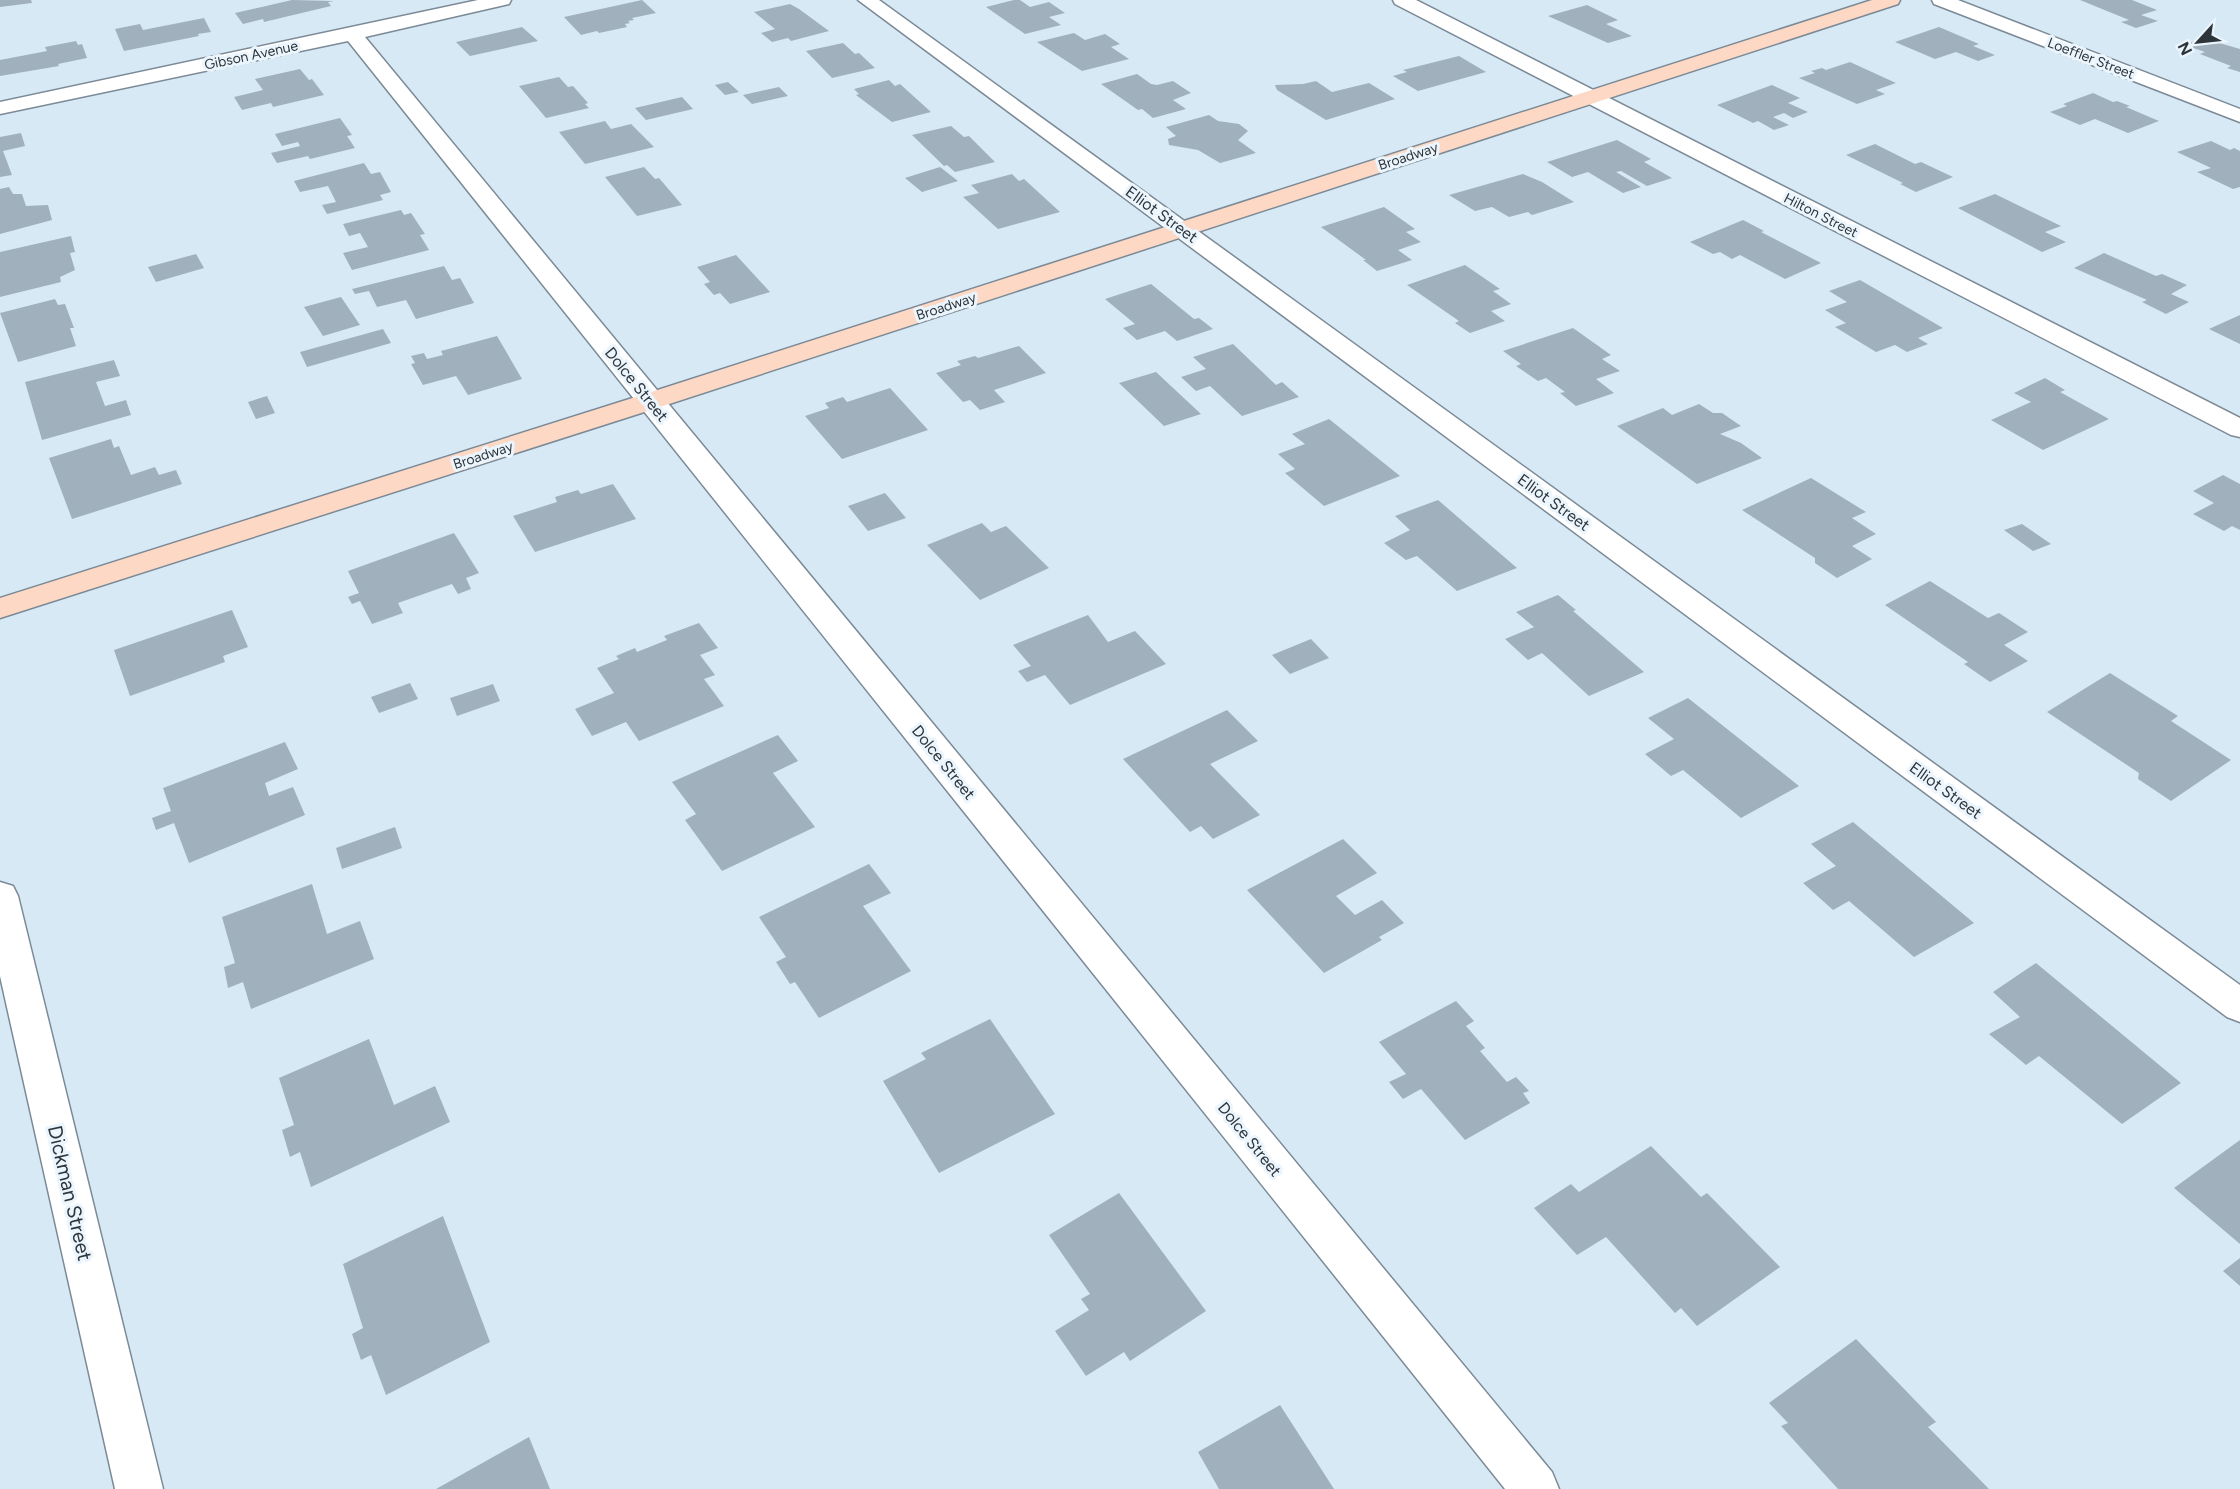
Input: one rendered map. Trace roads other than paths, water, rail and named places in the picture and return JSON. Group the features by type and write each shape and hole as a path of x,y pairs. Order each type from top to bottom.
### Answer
{"street":[{"name":"Gibson Avenue","path":"0,108 353,34 502,0"},
{"name":"Elliot Street","path":"867,0 2240,1006"},
{"name":"Hilton Street","path":"1402,0 2240,429"},
{"name":"Broadway","path":"0,609 1891,0"},
{"name":"Loeffler Street","path":"1941,0 2240,117"},
{"name":"Dolce Street","path":"353,34 1535,1489"},
{"name":"Dickman Street","path":"0,896 140,1489"}]}
